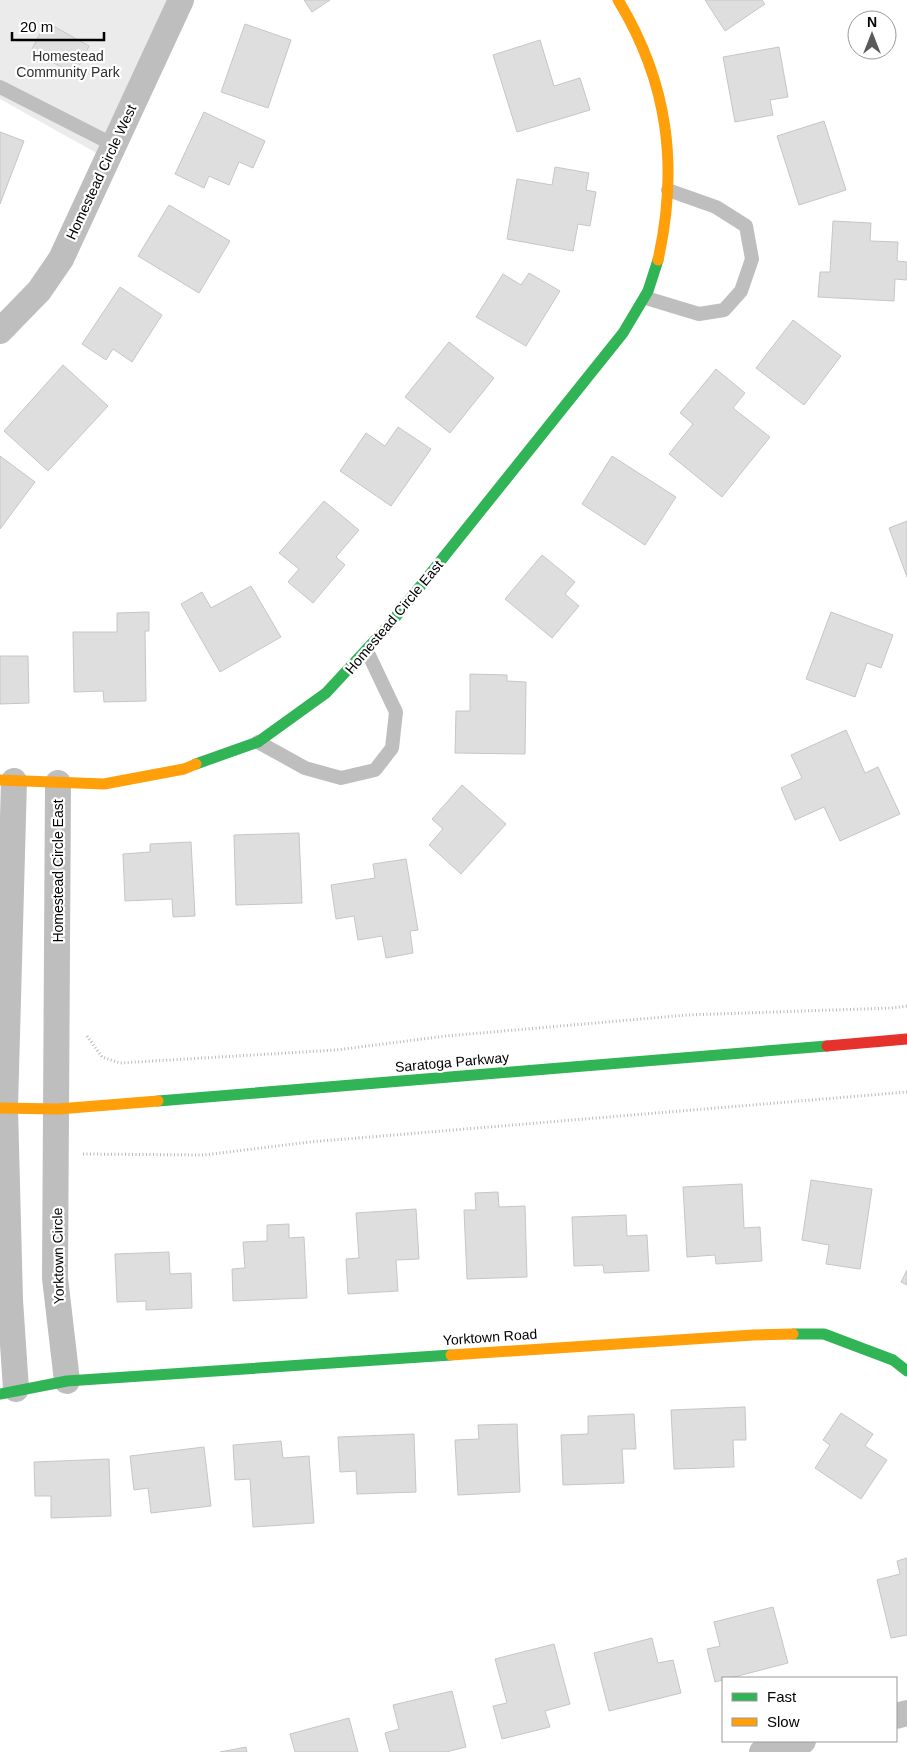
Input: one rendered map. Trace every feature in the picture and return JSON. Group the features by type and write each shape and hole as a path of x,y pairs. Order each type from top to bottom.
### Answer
{"street":[{"name":"Homestead Circle West","path":"0,331 39,292 61,259 181,0"},
{"name":"Homestead Circle East","path":"58,1109 58,783 104,784 145,778 184,769 258,742 326,692 367,651 623,333 646,298 659,257 667,215 667,134 662,98 652,63 632,20 618,0"},
{"path":"58,783 7,780 3,1108 10,1300 8,1391 67,1381"},
{"name":"Saratoga Parkway","path":"3,1108 58,1109 907,1039"},
{"name":"Yorktown Circle","path":"58,1109 55,1278 67,1381"},
{"name":"Yorktown Road","path":"67,1381 753,1334 824,1334 893,1360 907,1371"},
{"path":"762,1752 799,1742"}],"lane":[{"path":"0,87 114,145"},
{"path":"646,298 699,314 724,310 741,291 752,259 746,226 716,207 668,190"},
{"path":"258,742 305,768 341,778 375,770 392,748 396,712 367,651"}],"path":[{"path":"58,1030 85,1033 102,1057 120,1063 336,1050 446,1036 687,1015 907,1006"},
{"path":"57,1154 204,1155 310,1142 907,1092"}],"green space":[{"name":"Homestead Community Park","path":"0,0 169,0 100,155 0,99"}],"building":[{"path":"304,0 330,0 312,12"},
{"path":"705,0 762,0 765,4 725,31"},
{"path":"46,22 89,46 75,74 31,51"},
{"path":"245,24 291,40 268,108 221,92"},
{"path":"540,40 554,86 580,78 590,110 517,132 493,55"},
{"path":"779,47 788,97 770,100 773,115 735,122 723,57"},
{"path":"204,112 265,141 253,168 239,162 229,185 209,176 204,188 175,174"},
{"path":"824,121 846,190 799,205 777,136"},
{"path":"0,132 24,141 0,204"},
{"path":"555,167 589,173 586,190 596,192 590,226 578,224 573,251 507,239 517,179 552,185"},
{"path":"169,205 230,241 199,293 138,256"},
{"path":"833,221 871,223 870,241 898,242 897,261 907,262 907,280 895,279 894,301 818,297 820,272 830,272"},
{"path":"529,273 560,291 526,346 476,317 503,274 521,285"},
{"path":"120,287 162,315 132,362 113,349 106,360 82,344"},
{"path":"793,320 841,356 804,405 756,368"},
{"path":"449,342 494,378 450,433 405,397"},
{"path":"63,365 108,406 48,471 4,431"},
{"path":"716,369 745,393 733,408 770,437 722,497 669,454 693,424 680,413"},
{"path":"398,427 431,449 391,506 340,471 366,433 385,446"},
{"path":"0,456 35,482 0,529"},
{"path":"612,456 676,497 645,545 582,504"},
{"path":"324,501 359,530 336,557 345,565 313,603 288,582 299,569 279,553"},
{"path":"907,521 907,577 889,528"},
{"path":"542,555 575,582 565,594 579,606 552,638 505,599"},
{"path":"251,586 281,637 220,672 181,604 202,592 211,608"},
{"path":"149,612 149,631 145,631 146,701 104,702 103,691 74,692 73,632 117,632 117,613"},
{"path":"831,612 893,635 881,668 867,663 855,697 806,679"},
{"path":"0,656 28,656 29,703 0,704"},
{"path":"470,674 507,675 507,681 526,682 525,754 455,753 456,711 470,711"},
{"path":"846,730 865,773 878,767 900,814 840,841 824,807 795,820 781,788 802,778 791,755"},
{"path":"462,785 506,824 461,874 429,845 443,829 432,819"},
{"path":"299,833 302,903 236,905 234,835"},
{"path":"191,842 195,916 173,917 172,899 125,901 123,854 150,852 150,844"},
{"path":"406,859 418,930 410,931 413,953 386,958 382,936 358,940 354,916 336,919 331,885 375,878 373,864"},
{"path":"811,1180 872,1189 860,1269 826,1264 829,1245 802,1240"},
{"path":"742,1184 744,1228 760,1227 762,1261 716,1264 715,1255 687,1257 683,1187"},
{"path":"498,1192 499,1207 525,1206 527,1277 467,1279 464,1210 476,1210 475,1193"},
{"path":"416,1209 419,1259 396,1260 398,1291 348,1294 346,1259 359,1258 356,1213"},
{"path":"626,1215 627,1236 647,1235 649,1271 604,1273 603,1265 574,1266 572,1217"},
{"path":"289,1224 289,1238 304,1237 307,1298 233,1301 232,1269 245,1268 243,1242 267,1241 267,1225"},
{"path":"169,1252 170,1274 191,1273 192,1308 146,1310 146,1301 117,1302 115,1254"},
{"path":"907,1270 907,1285 901,1282"},
{"path":"745,1407 746,1440 733,1440 734,1467 674,1469 671,1410"},
{"path":"841,1413 873,1434 865,1446 887,1460 861,1499 815,1468 830,1445 823,1440"},
{"path":"634,1414 636,1449 622,1449 624,1483 563,1485 561,1435 588,1434 588,1416"},
{"path":"517,1424 520,1492 458,1495 455,1440 479,1439 478,1425"},
{"path":"414,1434 416,1492 357,1494 356,1471 340,1472 338,1437"},
{"path":"281,1441 283,1458 309,1456 314,1523 253,1527 250,1479 235,1480 233,1445"},
{"path":"204,1447 211,1506 151,1513 148,1488 134,1490 130,1456"},
{"path":"109,1459 111,1516 51,1518 51,1496 35,1496 34,1462"},
{"path":"907,1558 907,1635 891,1638 877,1580 900,1574 897,1561"},
{"path":"773,1607 788,1663 734,1677 722,1677 722,1680 715,1682 707,1649 720,1646 714,1622"},
{"path":"652,1638 658,1663 673,1660 681,1693 609,1711 594,1653"},
{"path":"554,1644 570,1704 545,1711 550,1727 502,1739 493,1706 507,1703 495,1659"},
{"path":"452,1691 466,1747 446,1752 390,1752 385,1733 399,1729 393,1705"},
{"path":"349,1718 358,1752 295,1752 290,1734"},
{"path":"246,1747 247,1752 220,1752"}],"traffic: fast":[{"path":"196,764 258,742 326,693 390,624 623,333 648,291 658,260"},
{"path":"158,1101 827,1046"},
{"path":"793,1334 824,1334 893,1360 907,1371"},
{"path":"0,1394 67,1381 451,1355"}],"traffic: slow":[{"path":"618,0 635,31 648,62 665,126 668,158 668,191 658,260"},
{"path":"0,780 104,784 184,769 196,764"},
{"path":"0,1108 58,1109 158,1101"},
{"path":"451,1355 793,1334"}],"traffic: jam":[{"path":"827,1046 907,1039"}]}
